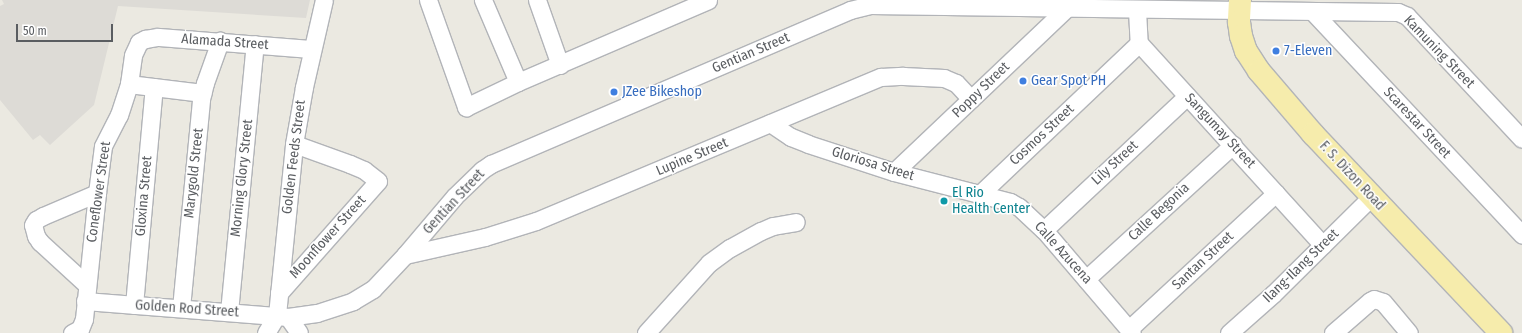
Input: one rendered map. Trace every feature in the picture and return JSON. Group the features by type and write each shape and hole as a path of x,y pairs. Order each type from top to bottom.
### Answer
{"main road":[{"name":"F. S. Dizon Road","path":"1239,5 1241,36 1246,51 1259,71 1299,118 1371,197 1501,333"}],"street":[{"name":"Golden Feeds Street","path":"282,316 279,293 294,144 312,49 324,0"},
{"path":"428,0 466,107 518,82 708,0"},
{"path":"484,0 518,82"},
{"path":"536,0 560,65"},
{"name":"Gentian Street","path":"282,316 317,313 337,308 364,296 374,289 460,191 482,170 491,164 856,8 879,5 1137,10 1239,5"},
{"name":"Kamuning Street","path":"1239,5 1312,11 1404,13 1522,139"},
{"name":"Poppy Street","path":"894,172 1067,8"},
{"path":"1137,10 1139,44"},
{"name":"Scarestar Street","path":"1312,11 1522,235"},
{"name":"Alamada Street","path":"139,42 145,39 158,37 312,49"},
{"name":"Marygold Street","path":"181,308 202,93 220,41"},
{"name":"Coneflower Street","path":"72,333 80,329 82,324 96,193 103,146 107,136 116,122 129,84 133,56 139,42"},
{"name":"Morning Glory Street","path":"229,312 255,44"},
{"name":"Sangumay Street","path":"1139,44 1323,245"},
{"name":"Cosmos Street","path":"980,194 1139,44"},
{"name":"Lupine Street","path":"405,255 485,237 536,221 870,80 890,76 934,76 951,80 971,99"},
{"path":"129,84 202,93"},
{"name":"Gloxina Street","path":"134,305 154,87"},
{"name":"Lily Street","path":"1044,230 1187,96"},
{"name":"Gloriosa Street","path":"770,123 791,137 808,144 894,172 980,194"},
{"name":"Moonflower Street","path":"279,293 378,181 364,170 294,144"},
{"name":"Calle Begonia","path":"1086,279 1233,145"},
{"path":"86,293 40,242 36,236 33,225 36,220 43,216 96,193"},
{"name":"Santan Street","path":"1130,331 1276,193"},
{"name":"Calle Azucena","path":"980,194 1015,205 1026,212 1044,230 1130,331"},
{"name":"Ilang-Ilang Street","path":"1229,333 1273,294 1371,197"},
{"path":"646,333 709,263 730,248 761,231 774,226 796,222"},
{"name":"Golden Rod Street","path":"86,293 134,305 282,316"},
{"path":"1333,333 1374,299 1383,302 1409,333"},
{"path":"266,333 282,316 299,333"}],"shaded area":[{"path":"2,0 310,0 306,18 118,6 94,105 50,145 40,135 33,140 0,100 0,6 4,4"}],"place":[{"name":"7-Eleven","path":"1276,51"},
{"name":"Gear Spot PH","path":"1023,81"},
{"name":"JZee Bikeshop","path":"614,92"},
{"name":"El Rio Health Center","path":"944,201"}]}
